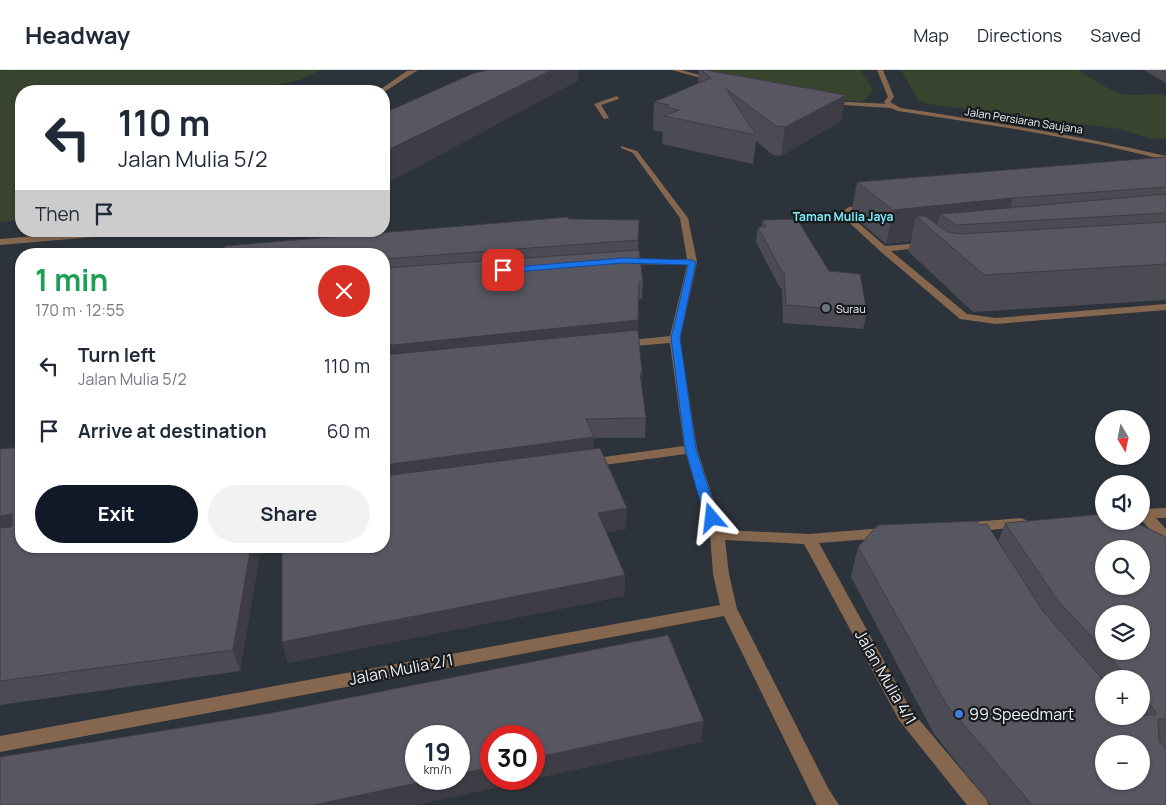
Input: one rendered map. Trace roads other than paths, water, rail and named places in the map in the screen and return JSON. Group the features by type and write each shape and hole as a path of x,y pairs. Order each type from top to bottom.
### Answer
{"street":[{"path":"389,85 415,70"},
{"path":"675,70 723,82"},
{"path":"880,70 896,100 887,102 890,106"},
{"path":"606,118 597,104 617,98"},
{"name":"Jalan Persiaran Saujana","path":"896,100 922,109 1026,124 1166,152"},
{"name":"Jalan Persiaran Saujana","path":"823,103 890,106 904,111 1021,128 1102,143 1166,158"},
{"path":"623,147 634,152 684,218 692,262 675,338 691,449 717,535 729,609 821,794 829,805"},
{"path":"876,207 852,209 843,213 964,317 996,320 1166,306"},
{"path":"0,242 58,237"},
{"path":"883,249 925,247"},
{"path":"613,261 692,262"},
{"path":"607,346 675,338"},
{"path":"572,465 691,449"},
{"path":"1150,514 1166,513"},
{"path":"1150,521 1166,538"},
{"path":"980,544 964,527 1036,522"},
{"path":"717,535 809,539 894,532"},
{"name":"Jalan Mulia 4/1","path":"809,539 905,714 979,805"},
{"name":"Jalan Mulia 2/1","path":"0,744 729,609"}],"place":[{"name":"Surau","path":"826,308"},
{"name":"99 Speedmart","path":"959,714"}],"district":[{"name":"Taman Mulia Jaya","path":"843,216"}]}
